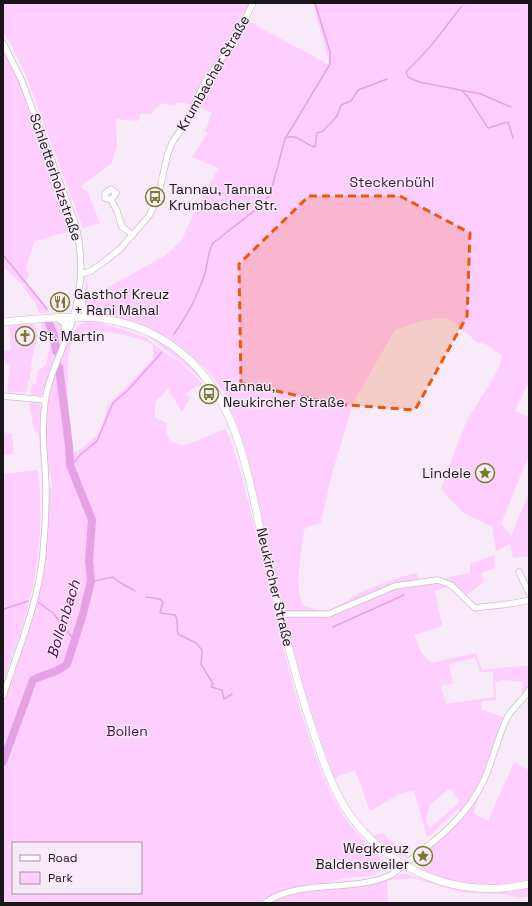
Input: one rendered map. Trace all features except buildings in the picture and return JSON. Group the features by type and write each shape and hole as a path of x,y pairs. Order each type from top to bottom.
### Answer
{"main road":[{"path":"80,296 83,309 91,317"},
{"path":"58,316 65,323 68,335"},
{"name":"Neukircher Straße","path":"3,322 58,316 91,317 123,322 160,338 194,364 219,396 232,422 243,452 280,614 310,722 334,787 345,807 368,836 388,855 404,865 441,882 470,888 502,888 529,884"}],"street":[{"name":"Krumbacher Straße","path":"82,274 91,271 105,261 133,235 148,216 157,200 168,153 172,143 186,122 206,80 233,43 252,3"},
{"name":"Schletterholzstraße","path":"3,43 21,79 76,226 80,246 82,274 80,296 68,335 52,373 45,400 42,434 46,486 41,572 30,616 3,696"},
{"path":"111,200 117,210 122,227 133,235"},
{"path":"3,396 45,400"},
{"path":"519,572 529,593"},
{"path":"280,614 329,614 395,586 438,580 451,585 475,608 492,605 509,605 529,600"},
{"path":"265,903 278,896 312,888 373,882 391,875 447,832 471,803 489,770 508,717 529,690"}],"highlighted area":[{"path":"309,196 400,196 470,233 467,316 415,410 335,404 241,383 239,264"}],"green space":[{"path":"3,3 251,3 242,24 193,105 177,102 175,106 161,103 151,114 141,113 138,121 116,119 117,146 112,163 81,186 88,193 100,223 83,228 26,76 13,48 3,33"},
{"name":"Steckenbühl","path":"313,3 529,3 529,382 515,411 529,417 529,454 501,524 511,536 529,493 529,556 513,558 510,544 496,551 492,527 463,513 441,489 465,425 497,372 502,355 485,344 477,342 451,320 440,318 422,321 395,330 354,401 333,470 321,522 319,524 307,527 304,530 299,594 304,605 318,610 326,610 340,605 361,592 399,578 417,573 418,581 409,582 332,613 281,610 245,449 234,417 224,399 226,395 215,380 203,366 174,344 124,320 103,313 90,311 87,308 85,300 87,276 88,291 91,297 166,255 182,240 191,219 218,168 192,157 208,133 205,131 212,113 196,106 208,80 246,20 328,64 329,62"},
{"path":"3,46 15,69 74,230 35,241 26,267 29,275 23,285 5,268 3,269"},
{"path":"27,283 50,312 39,313 36,304 23,287"},
{"path":"51,321 62,324 65,334 50,370 44,392 40,396 32,396 30,390 32,384 36,384 38,371 46,365 50,345 48,340 40,339 42,322"},
{"name":"Bollen","path":"86,321 96,321 145,337 180,362 202,383 199,387 198,384 186,394 190,398 182,412 168,389 155,402 155,418 167,423 166,431 170,441 184,446 225,429 230,438 249,506 291,678 318,762 328,787 340,810 355,830 383,861 382,870 378,873 368,876 340,879 329,883 330,887 374,883 401,874 408,874 437,884 464,890 502,891 529,888 529,896 518,898 505,894 464,893 413,878 387,880 388,903 3,903 3,704 38,596 50,488 52,488 44,443 45,424 55,373 68,340 76,328","holes":["89,331 122,334 153,344 153,359 107,407 103,423 98,434 80,450 73,453 68,396 69,351 72,343 79,336"]},
{"path":"34,323 38,335 30,367 32,368 26,393 7,392 10,365 6,363 3,357 4,350 11,351 9,326"},
{"path":"148,336 164,345 186,361 199,374 204,382 183,363"},
{"path":"34,401 39,403 41,407 41,468 39,434 34,430 29,404"},
{"path":"3,432 12,434 14,454 3,455"},
{"path":"38,470 40,522 39,549 35,575 25,616 3,684 3,474"},
{"path":"494,555 495,568 481,573 484,582 464,596 440,579 470,573 470,564"},
{"path":"438,581 451,586 435,591 442,626 414,635 422,654 432,663 476,653 482,670 529,665 529,687 521,699 523,682 504,680 495,682 496,700 481,701 482,710 506,718 478,789 460,814 458,809 427,838 414,791 396,796 370,811 355,770 334,778 307,700 284,618 285,616 322,616 396,587","holes":["475,658 480,672 493,672 494,697 446,704 441,686 453,683 449,664","450,788 460,802 430,828 426,821 430,805"]},
{"path":"514,762 529,770 529,881 502,885 476,884 449,880 423,871 419,861 420,858 450,831 468,811 481,792 473,813 488,821"},
{"path":"383,833 389,840 403,850 407,856 392,853 372,836"}],"waterway":[{"path":"174,334 188,313 195,299 205,272 213,243 258,208 270,195 285,139 330,64 330,52 315,3"},
{"path":"406,72 430,47 461,7"},
{"path":"406,72 408,77 419,82 481,94 511,107"},
{"path":"286,138 298,138 315,147 317,133 323,131 337,116 341,105 351,101 358,90 387,79"},
{"path":"461,90 468,97 488,128 508,122 513,138"},
{"name":"Bollenbach","path":"3,255 47,309"},
{"name":"Bollenbach","path":"49,323 54,336 56,351"},
{"path":"70,467 81,454 97,441 113,403 128,390 162,352"},
{"name":"Bollenbach","path":"3,762 33,680 55,671 67,664 83,614 91,581 89,561 92,520 70,465 59,367"},
{"path":"90,582 113,577 135,591"},
{"path":"333,627 404,595"},
{"path":"146,597 160,599 163,602 160,613 175,615 177,619 178,634 196,643 202,650 201,664 213,684 211,687 222,690 224,699 232,694"},
{"path":"3,611 4,609 28,601"},
{"path":"38,602 53,613 75,641"}],"place":[{"name":"Tannau, Tannau Krumbacher Str.","path":"155,197"},
{"name":"Gasthof Kreuz + Rani Mahal","path":"60,302"},
{"name":"St. Martin","path":"25,336"},
{"name":"Tannau, Neukircher Straße","path":"209,394"},
{"name":"Lindele","path":"485,473"},
{"name":"Wegkreuz Baldensweiler","path":"423,856"}]}
